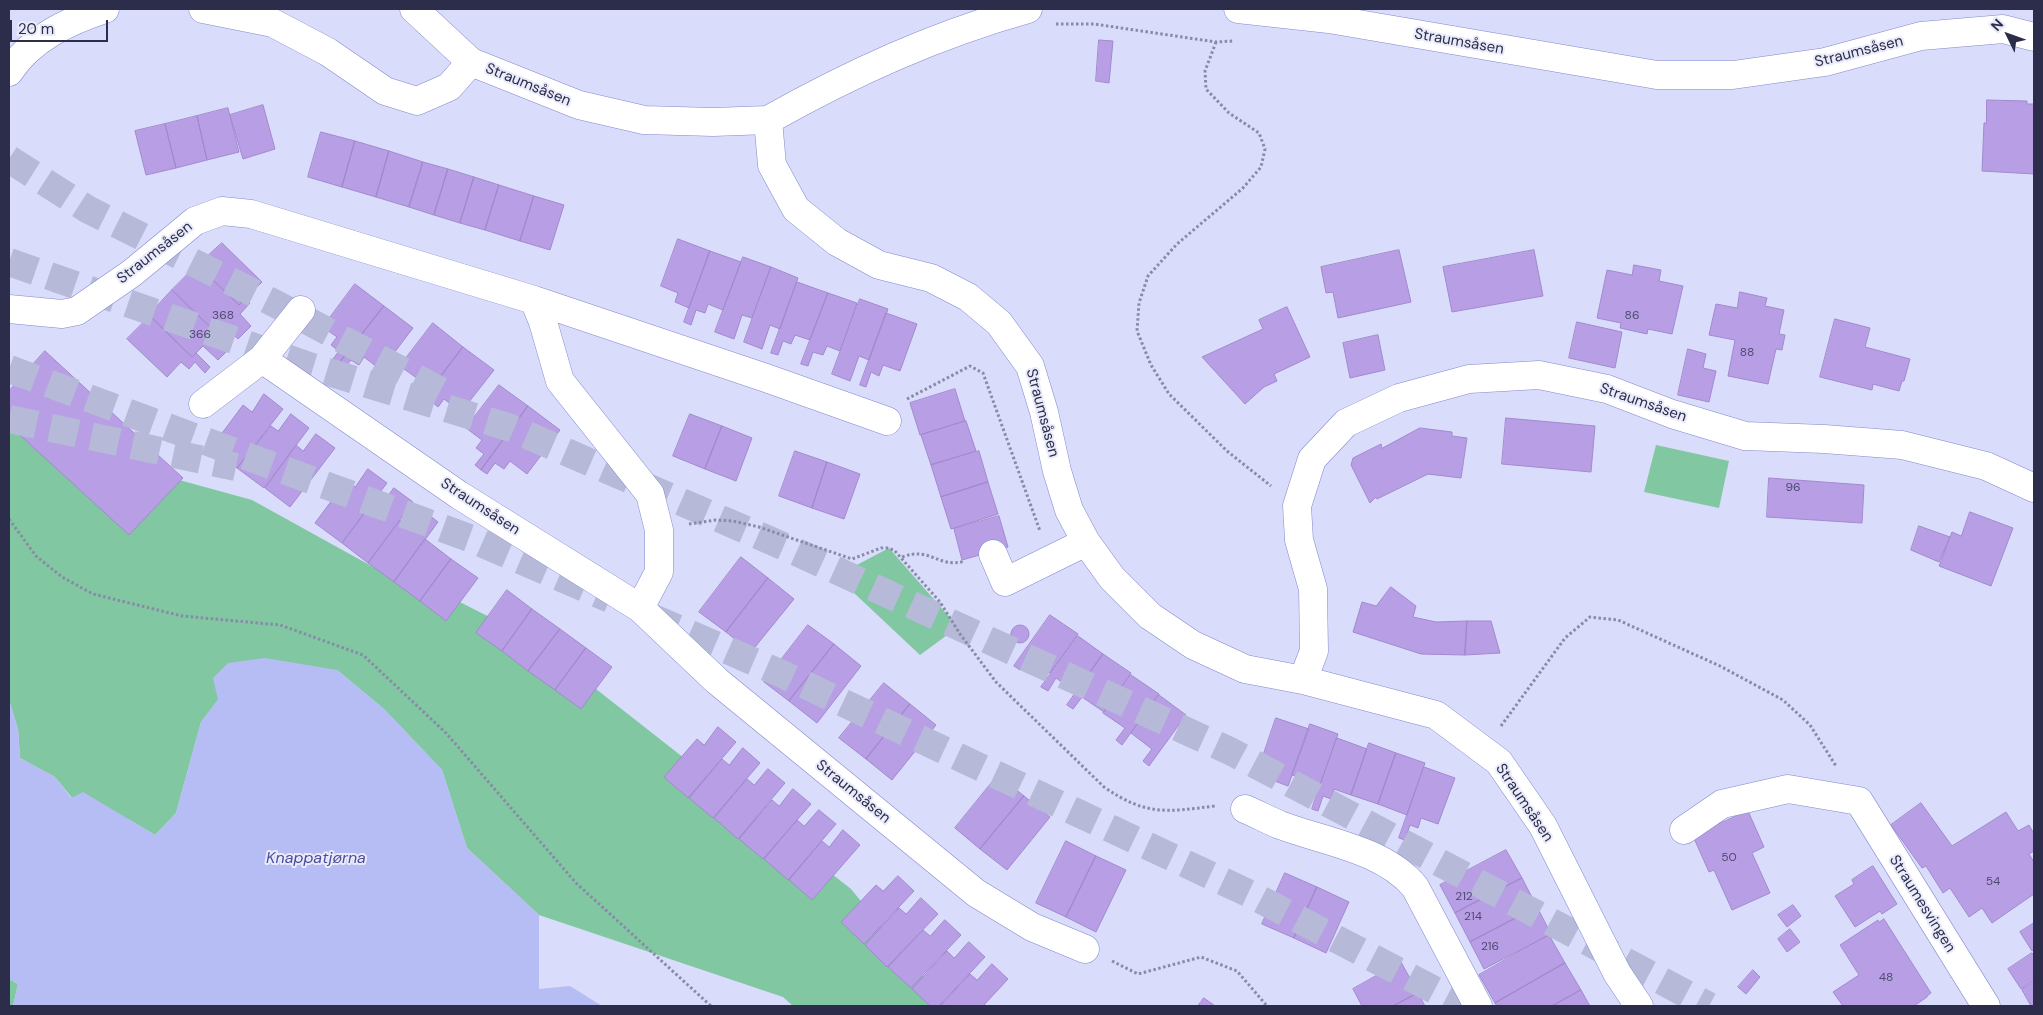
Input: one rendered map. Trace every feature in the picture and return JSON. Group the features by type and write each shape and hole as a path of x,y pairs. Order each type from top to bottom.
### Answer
{"street":[{"path":"9,72 41,38 75,19 105,9"},
{"name":"Straumsåsen","path":"203,9 273,23 328,52 385,92 416,100 449,88 471,62 579,105 644,120 713,122 768,120 827,87 919,45 1028,9"},
{"path":"414,9 471,62"},
{"name":"Straumsåsen","path":"1238,9 1329,19 1657,75 1733,75 1816,63 1921,36 2002,29 2034,37"},
{"name":"Straumsåsen","path":"768,120 772,165 796,209 837,242 879,265 931,278 968,297 999,323 1030,366 1069,510 1086,542 1112,578 1150,616 1192,645 1245,669 1303,680 1436,715 1499,762 1543,826 1617,973 1638,1006"},
{"name":"Straumsåsen","path":"9,308 62,314 77,311 132,273 195,220 222,211 251,214 534,300 757,374 887,421"},
{"path":"534,300 543,322 560,381 650,494 659,530 659,572 640,608"},
{"path":"203,404 262,359 301,310"},
{"name":"Straumsåsen","path":"262,359 459,495 640,608 716,681 976,893 1032,927 1085,949"},
{"name":"Straumsåsen","path":"1303,680 1314,651 1313,589 1299,540 1297,506 1312,459 1346,424 1399,398 1470,379 1538,375 1608,389 1672,414 1745,436 1824,439 1902,445 1986,466 2034,488"},
{"path":"981,557 1005,582 1086,542"},
{"path":"1684,830 1722,804 1788,789 1858,801"},
{"name":"Straumesvingen","path":"1858,801 1986,1006"},
{"path":"1245,808 1279,825 1369,855 1404,874 1415,887 1478,1006"}],"path":[{"path":"1049,25 1057,23 1094,24 1216,42 1234,41"},
{"path":"1216,42 1204,71 1206,89 1229,113 1259,133 1265,149 1261,167 1243,188 1176,244 1148,276 1140,303 1137,331 1151,365 1169,394 1227,452 1297,506"},
{"path":"887,421 903,401 970,366 983,373 1042,536"},
{"path":"9,519 36,556 62,577 93,594 182,616 280,624 363,655 446,733 576,883 709,1005"},
{"path":"659,530 716,520 732,521 759,527 852,559 887,548 901,557 940,602 960,634 996,682 1104,787 1123,800 1145,808 1174,811 1216,806 1245,808"},
{"path":"901,557 918,553 950,564 981,557"},
{"path":"1496,732 1565,638 1590,617 1618,620 1720,666 1783,700 1810,725 1858,801"},
{"path":"1085,949 1138,974 1200,957 1236,971 1267,1006"}],"green space":[{"path":"9,415 76,472 143,470 252,500 384,573 434,589 531,638 851,889 947,1006 793,1006 783,997 539,915 467,848 442,770 384,709 337,670 218,700 201,722 176,813 155,835 130,820 72,798 55,777 20,758 18,729 9,700"},
{"path":"1656,445 1729,461 1719,508 1644,492"},
{"path":"889,548 958,627 920,655 836,576"},
{"path":"9,979 18,984 13,1006 9,1006"}],"water":[{"name":"Knappatjørna","path":"265,658 337,670 384,709 442,770 467,848 539,915 539,989 570,986 602,1006 13,1006 18,984 9,979 9,700 18,729 20,758 55,777 71,798 83,792 155,835 176,813 201,722 218,700 213,678 228,663"}],"building":[{"path":"1099,40 1113,41 1109,83 1096,81"},
{"path":"1987,100 2027,101 2027,104 2034,104 2034,174 1982,171"},
{"path":"263,105 275,149 243,159 230,115"},
{"path":"228,108 239,152 207,160 197,116"},
{"path":"197,116 207,160 176,168 165,124"},
{"path":"165,124 176,168 146,175 135,131"},
{"path":"321,132 355,141 342,187 308,177"},
{"path":"355,141 389,151 376,197 342,187"},
{"path":"389,151 423,162 409,207 376,197"},
{"path":"423,162 448,169 434,215 409,207"},
{"path":"448,169 474,177 460,223 434,215"},
{"path":"474,177 499,185 485,230 460,223"},
{"path":"499,185 534,196 520,241 485,230"},
{"path":"534,196 564,205 550,250 520,241"},
{"path":"678,239 710,251 689,308 675,302 678,293 661,286"},
{"path":"222,243 262,282 239,305 198,265"},
{"path":"1399,250 1411,302 1338,318 1333,292 1326,293 1321,267"},
{"path":"1534,250 1543,296 1452,312 1443,267"},
{"path":"710,251 741,262 723,310 708,304 705,313 696,310 691,325 684,322"},
{"path":"743,257 771,267 752,318 742,315 734,339 715,332"},
{"path":"197,265 239,305 245,298 250,303 240,314 251,326 238,339 223,325 216,333 172,290"},
{"path":"1634,265 1661,270 1659,281 1683,286 1672,334 1648,329 1647,334 1620,328 1621,323 1597,318 1607,270 1632,275"},
{"path":"771,267 798,278 780,329 770,325 762,349 744,342"},
{"path":"797,282 828,293 810,340 795,335 791,344 783,341 778,355 771,353"},
{"path":"355,284 384,306 336,367 330,363 339,351 331,345 337,337 323,327"},
{"path":"172,290 231,347 218,360 203,346 192,357 149,315"},
{"path":"1740,292 1767,298 1765,306 1784,310 1779,334 1785,335 1782,350 1776,349 1768,384 1728,376 1735,340 1709,335 1716,304 1737,308"},
{"path":"828,293 857,303 840,351 827,346 823,355 813,352 808,366 801,364"},
{"path":"860,299 888,309 869,360 859,356 850,381 832,374"},
{"path":"384,306 413,328 381,370 364,357 359,365 351,360 342,371 336,367"},
{"path":"1287,307 1310,357 1274,374 1277,381 1264,387 1245,404 1202,357 1263,329 1259,320"},
{"path":"886,313 917,324 900,371 883,365 879,376 871,372 866,387 860,385"},
{"path":"150,316 192,357 196,353 210,367 205,373 195,362 189,369 181,362 167,377 127,339"},
{"path":"1835,319 1870,328 1865,347 1910,359 1899,391 1873,384 1872,390 1820,377"},
{"path":"1577,322 1622,332 1615,368 1569,358"},
{"path":"433,323 463,347 416,409 410,404 419,393 412,387 418,379 400,366"},
{"path":"1378,335 1385,370 1350,378 1343,343"},
{"path":"463,347 494,370 461,412 444,399 438,407 431,401 421,413 416,409"},
{"path":"1688,349 1706,354 1703,368 1716,371 1709,402 1678,395"},
{"path":"45,351 183,478 129,535 9,425 9,391"},
{"path":"499,385 528,406 481,470 475,465 484,454 476,448 482,440 466,428"},
{"path":"955,389 965,421 920,435 910,403"},
{"path":"264,394 283,409 237,468 211,448 243,405 252,412"},
{"path":"528,406 560,430 527,474 510,461 504,469 495,463 487,474 481,470"},
{"path":"291,414 309,428 264,488 237,468 271,426 278,431"},
{"path":"690,414 722,426 705,469 673,456"},
{"path":"1506,418 1595,426 1591,472 1502,464"},
{"path":"966,421 976,451 931,465 921,435"},
{"path":"722,426 752,438 736,481 705,469"},
{"path":"1420,428 1452,432 1452,436 1467,438 1461,478 1428,474 1377,499 1376,497 1370,503 1351,465 1353,458 1381,444 1382,448"},
{"path":"316,434 335,448 290,507 265,488 296,445 303,451"},
{"path":"795,451 827,462 812,508 779,496"},
{"path":"979,451 988,482 941,497 931,465"},
{"path":"827,462 860,474 844,519 812,508"},
{"path":"368,469 387,483 342,543 315,523 347,480 355,487"},
{"path":"1769,478 1864,485 1862,523 1767,517"},
{"path":"988,482 998,514 951,529 941,497"},
{"path":"394,488 413,502 368,563 342,543 374,500 381,506"},
{"path":"420,508 438,522 394,582 368,563 400,520 407,525"},
{"path":"1970,512 2013,528 1991,586 1939,566 1952,532 1961,536"},
{"path":"999,516 1008,547 962,560 954,529"},
{"path":"1919,526 1950,537 1939,562 1911,550"},
{"path":"425,539 451,559 420,601 394,582"},
{"path":"741,557 768,578 726,632 699,612"},
{"path":"451,559 478,578 446,621 420,601"},
{"path":"768,578 794,599 751,652 726,632"},
{"path":"1391,587 1416,606 1413,617 1436,622 1467,621 1465,655 1421,654 1353,632 1362,602 1376,606"},
{"path":"507,590 532,609 502,651 476,633"},
{"path":"532,609 560,629 528,671 502,651"},
{"path":"1050,615 1078,634 1050,673 1028,658 1020,670 1014,666"},
{"path":"1467,621 1491,621 1500,653 1465,655"},
{"path":"808,625 834,644 789,701 764,682"},
{"path":"1020,625 1026,628 1029,634 1026,640 1020,643 1014,640 1011,634 1014,628"},
{"path":"560,629 586,648 555,690 528,671"},
{"path":"1078,636 1103,654 1076,692 1056,678 1048,691 1041,687"},
{"path":"834,644 861,666 817,723 789,701"},
{"path":"586,648 612,667 581,709 555,690"},
{"path":"1103,654 1131,673 1104,712 1082,697 1073,709 1067,705"},
{"path":"1131,675 1159,694 1122,745 1116,740 1125,728 1103,713"},
{"path":"884,683 910,704 866,759 839,738"},
{"path":"1159,695 1186,715 1149,766 1143,761 1152,749 1131,733"},
{"path":"910,704 936,725 892,780 866,759"},
{"path":"1276,718 1309,729 1288,786 1272,780 1276,770 1260,765"},
{"path":"1310,724 1338,734 1320,785 1292,775"},
{"path":"718,727 736,742 688,798 664,777 697,739 704,745"},
{"path":"1337,738 1367,749 1351,795 1334,789 1331,799 1323,796 1318,811 1312,809"},
{"path":"1369,743 1396,753 1378,804 1351,795"},
{"path":"743,748 760,763 713,818 689,798 722,759 729,765"},
{"path":"1396,753 1425,763 1407,815 1378,804"},
{"path":"1424,767 1455,778 1438,824 1421,818 1418,828 1410,825 1405,840 1399,838"},
{"path":"768,769 785,783 738,839 714,818 747,779 754,785"},
{"path":"998,775 1024,796 980,849 955,828"},
{"path":"793,789 811,804 763,859 739,839 772,800 779,806"},
{"path":"1024,796 1050,817 1007,870 980,849"},
{"path":"1921,803 1952,846 2006,812 2018,831 2029,825 2034,834 2034,851 2029,854 2034,862 2034,894 1992,923 1982,908 1969,917 1950,888 1943,893 1926,866 1922,868 1891,825"},
{"path":"819,810 836,824 788,880 764,859 797,820 804,826"},
{"path":"1748,811 1764,847 1752,853 1770,893 1732,910 1714,870 1709,872 1693,836"},
{"path":"843,830 860,845 812,900 789,880 822,841 829,847"},
{"path":"1066,841 1096,856 1066,917 1036,903"},
{"path":"1506,850 1522,878 1455,913 1440,885"},
{"path":"1096,856 1126,870 1096,932 1066,917"},
{"path":"1873,866 1897,904 1882,914 1880,911 1855,927 1835,896 1854,884 1852,880"},
{"path":"1285,873 1317,887 1294,938 1262,924"},
{"path":"898,876 914,891 864,944 841,922 876,885 883,891"},
{"path":"1522,878 1537,907 1470,942 1455,913"},
{"path":"1317,887 1349,902 1326,953 1294,938"},
{"path":"921,898 938,914 887,967 865,945 899,908 906,914"},
{"path":"1793,905 1801,916 1787,927 1778,915"},
{"path":"1537,907 1551,934 1484,969 1470,942"},
{"path":"1884,919 1931,993 1914,1006 1843,1006 1833,992 1859,975 1840,945 1878,920 1879,922"},
{"path":"945,920 961,935 911,988 888,967 923,930 930,936"},
{"path":"2034,923 2034,949 2032,951 2020,932"},
{"path":"1790,929 1800,942 1787,952 1778,939"},
{"path":"1549,935 1565,963 1495,1003 1479,975"},
{"path":"969,942 985,957 939,1006 930,1006 912,989 947,951 954,958"},
{"path":"2032,953 2034,956 2034,981 2021,989 2008,969"},
{"path":"1401,962 1418,993 1393,1006 1362,1006 1353,989"},
{"path":"1565,963 1581,990 1552,1006 1497,1006 1495,1003"},
{"path":"992,964 1008,979 983,1006 940,1006 970,974 977,980"},
{"path":"1753,970 1760,977 1746,994 1738,987"},
{"path":"2034,983 2034,1006 2031,1006 2022,990"},
{"path":"1581,990 1590,1006 1552,1006"},
{"path":"1418,993 1425,1006 1393,1006"},
{"path":"1204,998 1215,1006 1198,1006"}],"tunnel":[{"path":"9,159 87,209 272,302 452,397"},
{"path":"9,262 309,366 511,428 792,550 1232,752 1709,1006"},
{"path":"9,369 472,539 610,599"},
{"path":"9,419 236,467"},
{"path":"651,617 782,674 1250,894 1465,1006"}]}
